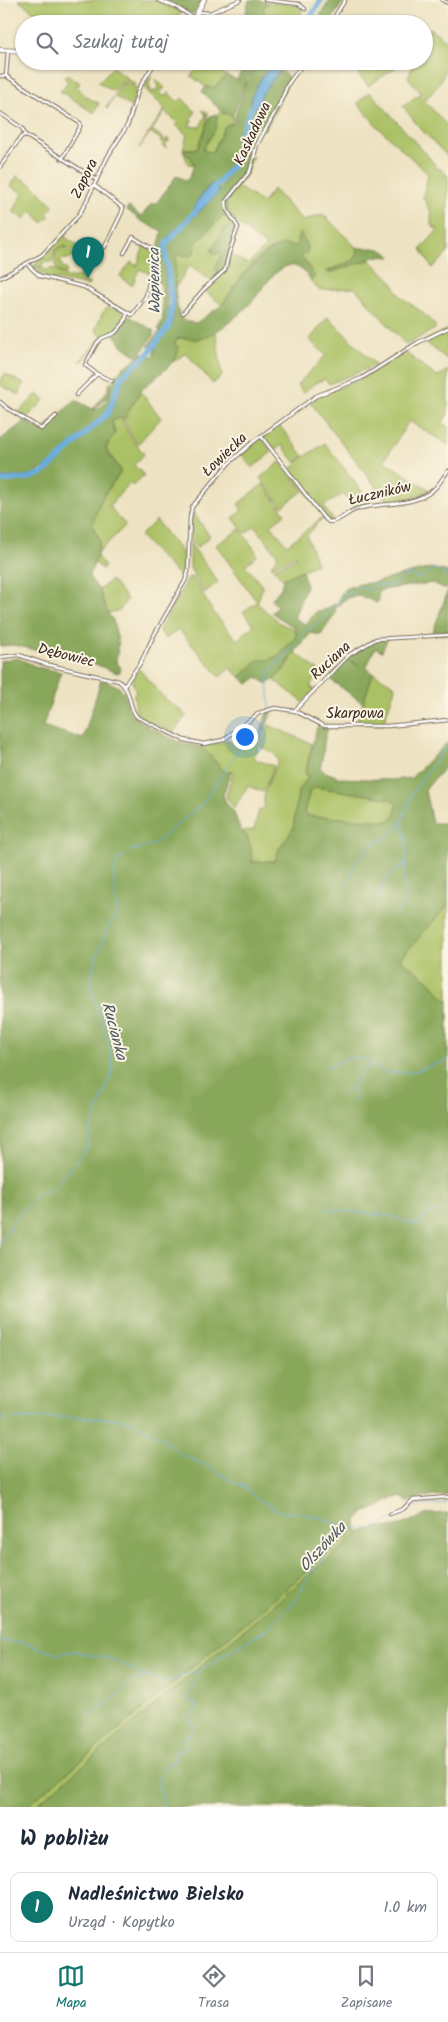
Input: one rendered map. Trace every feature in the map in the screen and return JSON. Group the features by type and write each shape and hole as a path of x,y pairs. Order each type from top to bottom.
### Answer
{"street":[{"path":"158,0 190,15"},
{"path":"196,15 204,0"},
{"path":"198,12 210,13 240,0"},
{"path":"265,0 300,5 306,10"},
{"path":"336,15 345,0"},
{"path":"442,0 448,3"},
{"path":"0,50 15,51"},
{"path":"6,76 8,51"},
{"name":"Zapora","path":"0,278 28,264 46,252 73,222 86,204 108,156 128,124 138,90 150,70"},
{"name":"Kaskadowa","path":"182,313 225,270 238,226 227,210 226,201 250,171 256,148 281,102 288,84 298,70"},
{"path":"0,76 6,76 80,123 80,127 62,158"},
{"path":"0,113 22,128 25,135 97,180"},
{"path":"0,167 21,137 25,135"},
{"path":"94,185 123,208 105,247"},
{"path":"28,264 40,276 84,287 132,316 146,296 156,251 132,237 124,253"},
{"path":"112,381 86,366 86,360 100,340 114,334 121,327 128,313"},
{"name":"Łowiecka","path":"124,686 142,662 153,637 185,581 188,572 192,507 229,463 261,436 319,394 362,378 417,343 448,328"},
{"path":"76,395 97,374"},
{"path":"0,402 41,429 56,416"},
{"name":"Łuczników","path":"261,436 323,517 330,522 337,521 345,514 358,509 402,502 425,495 435,488 448,471"},
{"name":"Ruciana","path":"295,711 350,655 376,639 448,635"},
{"name":"Dębowiec","path":"0,657 19,655 45,664 114,680 124,686"},
{"name":"Skarpowa","path":"124,686 130,695 133,710 137,716 184,740 195,743 207,744 223,740 268,709 279,708 295,711 324,726 388,726 448,720"},
{"path":"390,1514 403,1509 413,1500 448,1497"}],"green space":[{"path":"18,0 155,0 182,12 180,15 39,15"},
{"path":"159,0 203,0 193,14"},
{"path":"249,0 268,3 263,9 265,11 262,15 245,15"},
{"path":"330,0 344,0 335,15 320,15"},
{"path":"265,2 297,5 302,8 300,15 258,15"},
{"path":"433,30 448,42 444,73 437,86 426,99 408,77 411,70 433,70"},
{"path":"110,70 117,70 135,85 124,80 114,92 98,82"},
{"path":"196,70 218,70 227,76 213,88 206,87 191,76"},
{"path":"242,70 254,70 245,82 233,115 223,113 202,92 206,87 213,88 227,76 237,80"},
{"path":"255,70 268,70 262,77 250,103 250,108 239,134 235,155 227,170 214,185 211,183 197,201 194,210 169,236 163,246 169,319 166,328 150,347 148,346 160,331 158,329 163,319 161,284 151,279 162,231 141,221 126,209 129,207 141,217 152,203 155,205 177,175 186,181 194,165 190,156 186,155 183,149 194,150 198,148 210,116 215,114 217,115 216,128 203,149 204,151 213,152 225,126 233,123 246,83"},
{"path":"280,70 289,80 265,130 257,127 253,136 245,140 246,155 253,157 246,175 225,201 228,213 225,217 220,218 196,243 196,249 192,256 178,254 176,257 176,300 180,316 184,320 196,323 222,305 245,272 263,255 282,245 295,246 298,244 299,233 308,249 307,253 301,255 315,277 311,281 296,266 287,266 271,278 243,310 220,329 198,339 178,338 174,344 179,347 177,354 169,366 141,391 125,418 112,421 115,434 106,448 120,473 102,498 92,525 100,540 95,563 89,574 113,620 119,645 117,645 118,655 116,658 121,668 120,672 117,673 95,664 14,645 0,646 0,482 30,480 44,474 107,415 114,405 123,378 149,356 153,356 156,347 172,325 174,312 167,250 171,239 220,191 218,189 239,155 243,135 253,109 257,106 263,92"},
{"path":"363,70 392,70 368,86 358,74"},
{"path":"67,74 80,83 77,87 88,98 99,103 94,113 60,91 68,81 64,78"},
{"path":"152,75 149,83 151,92 158,90 156,79 165,88 160,92 163,96 167,96 168,92 178,102 182,98 195,111 194,115 190,117 192,120 189,126 200,127 206,115 202,110 208,113 205,131 200,139 198,148 184,149 194,165 188,164 183,150 187,135 176,125 177,122 165,112 152,130 166,140 168,138 169,142 166,142 165,147 167,148 162,146 163,144 160,141 163,141 150,132 139,148 165,109 143,87"},
{"path":"124,82 137,88 128,117 131,107 114,96"},
{"path":"370,92 434,163 436,169 440,168 448,176 448,253 432,268 421,249 437,231 437,228 434,228 431,224 431,213 423,197 428,174 378,127 357,103"},
{"path":"419,94 448,127 448,157 418,126 403,106"},
{"path":"219,113 233,115 231,123 225,126 212,153 204,151 205,145 215,129"},
{"path":"17,176 33,185 54,206 47,213 50,216 43,223 32,211 24,219 13,212 23,193 11,186"},
{"path":"238,187 263,203 273,189 303,221 323,214 355,246 358,253 354,260 327,271 329,273 370,260 391,280 400,296 423,313 435,325 435,329 406,345 355,288 319,290 311,281 314,277 301,255 298,244 294,246 283,245 262,255 243,275 222,305 204,290 224,271 229,254 248,264 266,246 236,221 227,209 230,197"},
{"path":"228,213 235,222 236,229 235,232 234,228 230,226 225,228 222,251 224,252 217,263 219,274 211,281 189,265 175,289 176,257 178,254 185,255 220,218"},
{"path":"230,226 234,228 235,232 224,269 219,274 215,269 223,252 215,254 211,251 225,228"},
{"path":"69,231 65,237 102,263 93,258 86,271 84,271 83,263 78,255 62,246 55,250 53,262 44,262 41,267 33,266"},
{"path":"144,245 155,254 151,274 139,269 132,286 120,276 131,262 137,266"},
{"path":"64,247 74,255 72,258 60,260 59,262 67,270 65,274 59,272 55,264 56,250"},
{"path":"357,247 383,250 391,257 375,256 367,261 329,273 326,272 354,260 358,253"},
{"path":"33,268 46,270 55,268 66,276 80,276 82,280 90,284 88,286 48,278"},
{"path":"108,302 124,313 123,323 116,330 99,340 84,360 80,361 102,336 95,330 103,312 110,305 106,303"},
{"path":"129,316 154,331 153,336 138,357 123,346 114,335"},
{"path":"328,317 376,365 329,384 325,379 315,383 303,393 297,385 326,355 309,340"},
{"path":"448,329 448,360 424,341"},
{"path":"216,331 222,376 213,384 186,353 173,362 178,352 173,345 178,338 199,339"},
{"path":"143,352 145,354 119,377 113,397 105,413 50,464 32,475 0,478 0,440 25,421 39,429 44,429 75,400 93,409 107,391 110,382 112,385 113,380 122,368","holes":["110,390 107,400 104,404 93,410 106,398"]},
{"path":"405,352 437,377 448,370 448,414 442,423 448,427 448,445 409,421 384,461 430,490 407,500 389,503 310,402 323,394 363,378"},
{"path":"5,374 24,384 19,395 0,385 0,381"},
{"path":"141,392 161,418 138,444 131,435 123,418"},
{"path":"37,394 45,400 27,418 18,413"},
{"path":"121,418 129,435 144,454 134,465 144,475 133,486 130,483 110,505 115,514 126,525 96,555 99,548 92,525 95,512 102,498 120,473 120,468 106,450 114,429 112,421"},
{"path":"279,425 304,456 295,462 282,445 274,451 263,437"},
{"path":"261,438 272,452 252,468 242,454"},
{"path":"325,443 372,505 355,509 343,494 323,506 334,521 330,522 290,472 301,460"},
{"path":"280,462 303,491 282,507 260,478"},
{"path":"263,484 285,514 271,525 287,545 323,517 307,536 317,564 283,579 273,569 296,558 295,556 272,567 271,565 278,556 255,526 245,533 233,518 242,510 238,504"},
{"path":"193,512 210,536 197,548 190,539"},
{"path":"156,520 182,551 183,566 180,577 140,536"},
{"path":"240,529 255,550 257,556 245,565 263,587 257,603 280,623 295,630 296,636 272,660 240,677 230,668 220,677 178,629 166,639 159,630 189,577 193,578 213,612 237,640 254,625 243,612 257,602 216,545"},
{"path":"190,543 218,582 204,593 190,568"},
{"path":"96,555 105,567 102,569 95,563"},
{"path":"431,568 448,572 448,590 433,583 380,590 378,595 379,601 376,603 356,596 347,598 338,606 341,594 350,587"},
{"path":"302,570 306,586 294,618 305,624 317,611 325,610 336,603 335,614 321,635 311,633 277,677 267,684 257,677 248,684 240,677 258,660 270,659 280,654 296,636 295,628 272,613 278,606 271,600 281,588 283,579"},
{"path":"111,580 127,599 120,610 108,613 99,590"},
{"path":"448,590 448,634 432,634"},
{"path":"388,638 382,651 375,648 366,668 373,673 363,703 328,678 347,659 359,666 348,658 376,640"},
{"path":"295,652 320,672 310,686 315,690 303,702 274,680 287,667"},
{"path":"18,658 37,667 61,672 43,726 83,739 101,680 120,688 124,692 130,712 135,717 171,738 202,748 226,773 231,771 223,795 227,804 233,810 241,831 247,836 251,848 252,862 275,861 279,849 293,829 298,792 309,776 305,775 317,727 328,729 320,767 323,771 341,778 392,780 411,778 448,742 448,763 425,790 432,823 448,823 448,905 400,959 428,980 448,1002 448,1495 421,1497 408,1502 402,1497 391,1499 365,1513 356,1522 357,1529 26,1807 0,1807 0,661","holes":["316,787 391,799 397,804 395,817 389,821 307,816 304,812 310,791"]},
{"path":"139,669 164,698 186,716 173,733 146,721 136,713 134,694 136,692 132,681"},
{"path":"373,673 394,685 395,688 383,725 357,722"},
{"path":"271,709 272,711 254,759 274,766 263,792 248,786 234,808 226,796 233,772 226,774 200,747 228,739 237,748 251,740 254,741 261,732 268,710"},
{"path":"269,725 312,744 305,774 309,776 298,792 294,829 279,849 275,861 252,862 242,831 254,830 259,810 264,809 265,792 278,761 274,754 261,747"},
{"path":"315,787 392,799 397,804 395,817 389,822 307,816 304,812 310,791"},
{"path":"448,903 448,1002 428,980 400,959"},
{"path":"448,1513 448,1807 34,1807 360,1532 378,1527 396,1527 428,1514"},
{"path":"357,1529 360,1532 34,1807 26,1807"}],"water":[{"path":"269,70 280,70 263,92 257,106 253,109 250,108 252,95"},
{"path":"212,183 220,191 198,213 194,210 197,201"}],"waterway":[{"name":"Wapienica","path":"312,15 321,0"},
{"name":"Wapienica","path":"212,191 233,165 241,134 254,102"},
{"name":"Wapienica","path":"0,481 29,478 43,473 108,413 122,376 146,356 169,326 172,304 166,244 200,206"},
{"name":"Rucianka","path":"306,631 317,625 340,600 343,594 348,592 352,594 356,588 363,587 369,591 374,584 383,586 393,585 401,578 411,574 420,579 432,569 438,570 448,577"},
{"name":"Rucianka","path":"270,707 268,678 270,671 304,634"},
{"name":"Rucianka","path":"130,851 154,844 203,803 239,749 263,732 269,712"},
{"path":"345,887 351,879 354,864 359,857 377,842 389,836 402,821 412,793 448,743"},
{"path":"394,916 402,907 406,896 404,876 407,849 402,822"},
{"name":"Rucianka","path":"0,1242 33,1198 54,1188 88,1146 90,1130 113,1070 103,1024 92,996 91,980 95,961 108,927 117,913 113,873 118,860 125,855"},
{"path":"376,899 387,878 406,862"},
{"path":"326,1067 352,1057 361,1058 386,1073 413,1072 448,1060"},
{"path":"344,1092 363,1071 371,1066"},
{"path":"353,1088 356,1102"},
{"path":"326,1209 391,1216 407,1223 418,1224 428,1214 440,1209"},
{"path":"13,1419 70,1417 119,1419 136,1424 165,1440 181,1455 208,1466 234,1483 244,1486 253,1495 281,1512 298,1513 321,1518 349,1528"},
{"path":"0,1419 7,1419"},
{"name":"Olszówka","path":"214,1664 219,1658 271,1627 274,1620 295,1603 309,1574 321,1563 335,1545 355,1527 369,1529 379,1527 385,1522 403,1515 414,1506 448,1503"},
{"path":"0,1641 26,1643 56,1654 76,1651 113,1659 145,1676 164,1681 173,1680 194,1671 198,1673"},
{"name":"Olszówka","path":"163,1807 164,1802 157,1782 168,1763 177,1761 174,1754 176,1751 183,1751 187,1748 184,1741 185,1736 192,1733 194,1726 189,1719 189,1715 197,1709 195,1703 188,1700 188,1695 200,1671 209,1664"},
{"path":"87,1716 111,1701 132,1682 144,1677"}],"place":[{"name":"Nadleśnictwo Bielsko","path":"88,278"}]}
